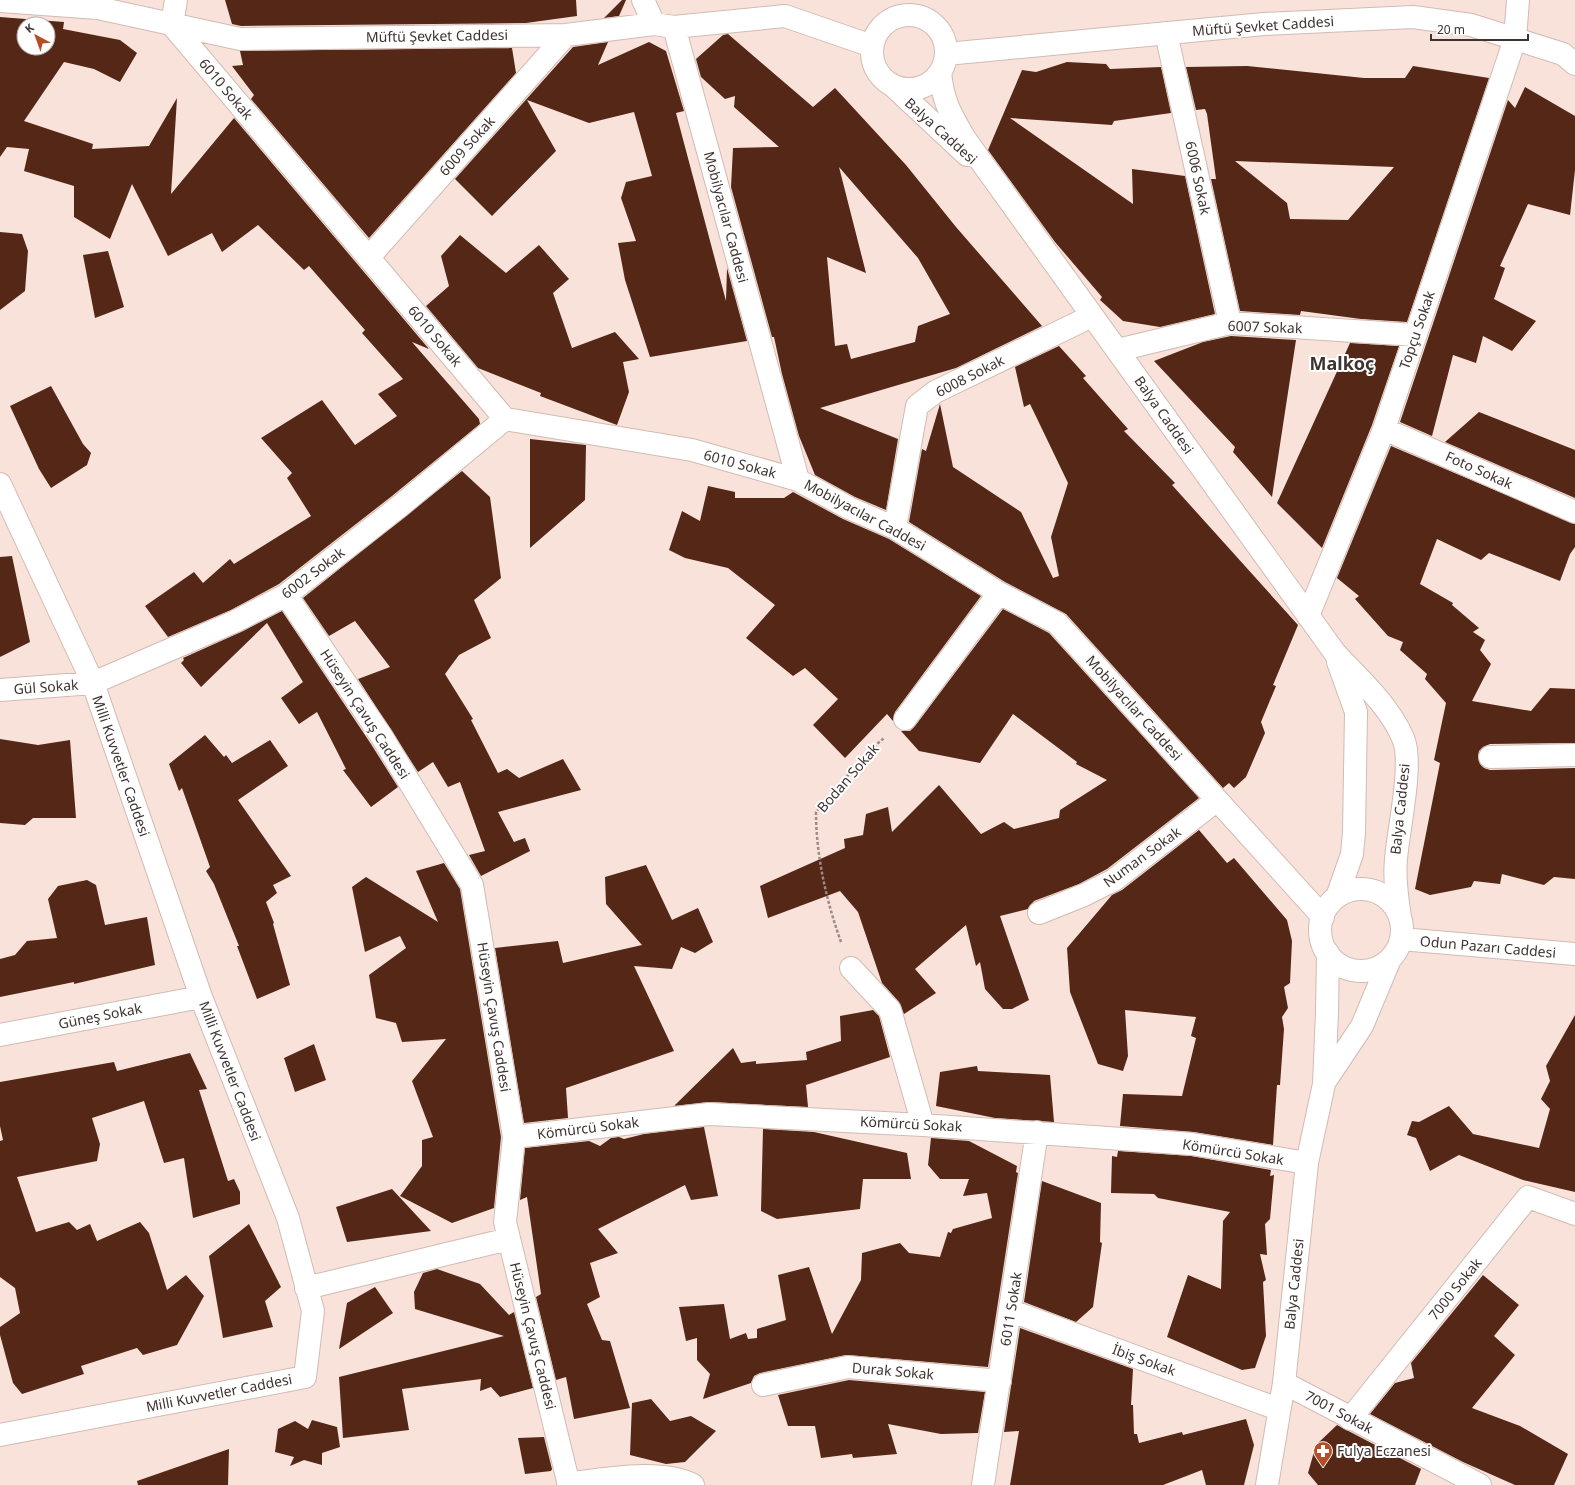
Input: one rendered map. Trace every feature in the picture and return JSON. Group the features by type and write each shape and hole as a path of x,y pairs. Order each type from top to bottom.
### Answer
{"street":[{"path":"172,25 176,0"},
{"name":"Mobilyacılar Caddesi","path":"643,0 664,25 798,480 849,508 895,528 999,593 1057,623 1323,917"},
{"path":"882,26 891,19 909,15 919,16 930,22 939,30 944,41 943,63 925,86 913,89 901,89 881,78 875,68 872,57 872,46 894,0"},
{"path":"922,0 930,22"},
{"name":"Topçu Sokak","path":"1308,616 1384,429 1515,39 1518,0"},
{"name":"Müftü Şevket Caddesi","path":"0,1 98,8 172,25 240,38 566,35 664,25 780,8 872,46"},
{"name":"Müftü Şevket Caddesi","path":"943,63 1166,33 1264,24 1413,17 1471,25 1571,56"},
{"name":"6010 Sokak","path":"172,25 505,420 692,450 798,480"},
{"name":"6006 Sokak","path":"1166,33 1230,323"},
{"name":"6009 Sokak","path":"369,257 566,35"},
{"name":"Balya Caddesi","path":"943,63 942,94 948,111 965,139 1335,653 1386,707 1404,740 1406,765 1405,788 1395,861 1396,889 1402,928 1401,939 1397,950 1390,959 1362,1026 1324,1084"},
{"name":"Balya Caddesi","path":"891,84 992,177"},
{"name":"6008 Sokak","path":"895,528 917,406 935,392 1092,316"},
{"name":"6007 Sokak","path":"1118,350 1230,323 1415,335"},
{"name":"6002 Sokak","path":"93,684 236,621 286,595 400,506 505,420"},
{"name":"Foto Sokak","path":"1384,429 1575,512"},
{"name":"Milli Kuvvetler Caddesi","path":"0,484 93,684 201,997 288,1218 312,1311 305,1377 0,1435"},
{"path":"905,719 999,593"},
{"name":"Hüseyin Çavuş Caddesi","path":"286,595 382,737 472,885 514,1137 505,1222 568,1484"},
{"name":"Balya Caddesi","path":"1335,653 1356,712 1353,846 1347,870 1337,898"},
{"name":"Gül Sokak","path":"0,690 93,684"},
{"path":"1490,757 1575,755"},
{"name":"Numan Sokak","path":"1039,913 1084,895 1114,880 1217,800"},
{"name":"Balya Caddesi","path":"1390,959 1380,966 1369,970 1357,971 1346,968 1335,962 1328,953 1322,942 1320,929 1328,906 1337,898 1348,892 1361,889 1374,891 1386,897 1395,906 1400,917"},
{"name":"Odun Pazarı Caddesi","path":"1401,939 1575,954"},
{"name":"Balya Caddesi","path":"1267,1485 1278,1409 1284,1383 1307,1163 1324,1084 1328,953"},
{"path":"851,968 890,1010 923,1125"},
{"name":"Güneş Sokak","path":"0,1035 201,997"},
{"name":"Kömürcü Sokak","path":"514,1137 709,1114 1037,1132 1192,1144 1307,1163"},
{"name":"6011 Sokak","path":"983,1485 1011,1311 1037,1132"},
{"name":"7000 Sokak","path":"1350,1419 1528,1197 1575,1214"},
{"path":"306,1288 509,1239"},
{"name":"İbiş Sokak","path":"1011,1311 1278,1409"},
{"name":"Durak Sokak","path":"763,1385 848,1367 1000,1381"},
{"name":"7001 Sokak","path":"1284,1383 1350,1419 1480,1485"},
{"path":"568,1484 661,1476 682,1480 693,1485"}],"path":[{"name":"Bodan Sokak","path":"851,968 832,913 816,841 816,812 870,750 905,719"}],"building":[{"path":"225,0 576,0 577,16 526,23 241,26 232,24"},
{"path":"622,0 626,0 619,16 604,18"},
{"path":"0,17 16,18 16,56 56,56 56,21 64,22 63,29 120,40 137,53 120,82 94,69 64,62 24,121 93,144 92,149 149,146 177,98 171,194 234,118 429,349 412,342 479,419 480,424 392,496 279,584 231,610 168,637 145,606 194,572 203,583 230,559 234,564 311,516 287,478 292,473 261,438 322,400 355,445 397,416 378,394 403,379 362,333 365,330 309,266 304,270 258,225 222,252 212,233 168,256 132,184 110,239 74,217 74,186 24,171 29,149 7,147 0,157"},
{"path":"728,34 813,107 835,88 906,165 956,227 1042,326 956,368 820,408 898,439 886,510 855,497 815,475 799,436 782,374 774,337 772,337 731,187 733,148 779,147 734,107 735,96 725,99 701,77 696,59 723,35","holes":["839,167 918,258 950,314 918,326 915,342 851,359 847,344 835,346 827,257 866,273"]},
{"path":"608,42 598,65 649,42 666,51 684,111 676,113 726,301 727,268 747,341 650,357 625,280 618,243 636,241 621,198 626,182 652,176 634,112 589,123 527,100 556,151 492,216 455,179 573,47"},
{"path":"512,48 516,73 369,238 251,99 254,95 232,66 243,65 240,51"},
{"path":"1067,62 1106,64 1110,69 1161,67 1171,113 1114,121 1112,125 1010,118 1133,204 1132,169 1185,176 1215,314 1160,327 1123,321 1100,300 1102,297 1055,242 988,150 1022,70 1036,72"},
{"path":"1247,66 1364,78 1405,78 1413,66 1489,78 1407,322 1361,319 1301,311 1300,315 1240,311 1211,179 1216,179 1207,114 1205,109 1196,110 1186,67","holes":["1235,161 1394,167 1348,220 1290,219 1287,203"]},
{"path":"1525,87 1575,116 1575,170 1570,215 1528,204 1500,266 1505,268 1494,299 1536,321 1512,351 1483,336 1476,363 1453,355 1432,436 1400,422 1508,100 1515,108"},
{"path":"0,232 22,234 28,251 25,291 0,310"},
{"path":"460,235 506,273 539,245 569,279 553,293 572,348 615,332 639,359 623,362 629,392 617,425 540,396 541,393 478,368 426,306 449,286 441,256"},
{"path":"108,251 124,307 95,318 83,255"},
{"path":"1231,336 1296,340 1272,497 1233,452 1235,447 1154,361 1203,342"},
{"path":"1350,343 1399,346 1372,425 1322,548 1277,503"},
{"path":"1059,346 1086,376 1083,378 1128,429 1124,431 1175,483 1172,485 1298,625 1273,685 1276,686 1261,722 1265,733 1246,777 1234,788 1229,783 1223,788 1066,614 1005,582 909,522 922,449 926,451 940,404 953,467 1021,512 1053,578 1059,576 1051,537 1068,483 1030,404 1024,407 1015,367"},
{"path":"51,386 83,444 91,453 87,465 51,488 39,469 10,406"},
{"path":"1479,412 1575,450 1575,498 1445,442"},
{"path":"530,439 586,445 585,500 530,548"},
{"path":"1391,446 1575,524 1575,547 1570,554 1560,581 1489,553 1481,560 1437,539 1420,584 1453,603 1452,605 1479,628 1473,632 1485,640 1480,650 1491,664 1472,701 1531,711 1550,688 1575,689 1575,743 1490,744 1483,747 1479,751 1478,757 1480,764 1484,768 1490,770 1575,768 1575,879 1554,877 1544,885 1502,874 1500,884 1474,881 1471,887 1430,895 1415,889 1440,763 1434,760 1446,703 1425,679 1427,674 1400,650 1403,642 1388,636 1355,599 1359,596 1337,578"},
{"path":"462,471 490,497 501,578 474,600 491,638 459,655 445,674 473,719 471,720 498,773 507,769 519,778 563,759 581,790 498,812 514,842 525,838 530,851 481,876 469,855 485,851 460,782 448,787 433,762 418,772 358,679 390,667 355,621 329,636 303,598"},
{"path":"708,486 735,492 735,498 784,498 793,492 843,519 889,539 981,596 895,712 893,721 887,714 845,758 813,725 838,699 805,668 793,676 746,638 775,605 728,568 685,558 669,550 682,511 700,521"},
{"path":"12,556 30,642 0,657 0,557"},
{"path":"1003,609 1049,633 1199,798 1107,869 1079,884 1034,901 1028,909 1000,916 1029,1000 1012,1009 1003,1009 985,989 980,962 976,966 966,925 915,969 936,993 904,1014 899,1002 882,983 858,912 840,891 768,918 760,886 845,848 844,839 863,835 866,814 888,807 892,832 939,785 981,834 1004,822 1014,829 1059,818 1060,810 1107,780 1076,764 1077,762 1013,714 980,763 919,751 901,731 910,731 915,726"},
{"path":"282,611 398,787 371,807 343,770 346,769 317,712 299,724 281,698 303,682 267,623 201,687 181,663 184,660 183,658 241,632"},
{"path":"205,735 224,757 226,755 232,763 270,740 288,766 238,800 291,876 273,885 277,893 266,902 274,923 273,924 290,985 257,999 237,946 239,946 214,884 206,871 210,867 182,788 179,791 169,764"},
{"path":"0,739 38,745 70,740 76,818 33,818 25,825 0,823"},
{"path":"1199,830 1227,863 1234,858 1287,920 1292,941 1290,983 1284,987 1288,1008 1282,1017 1284,1029 1280,1085 1277,1085 1273,1145 1194,1132 1120,1126 1123,1094 1182,1096 1196,1038 1191,1036 1196,1017 1125,1010 1128,1056 1123,1071 1098,1064 1070,992 1067,948 1112,895 1122,890"},
{"path":"444,863 460,889 501,1137 494,1208 452,1223 400,1196 422,1166 422,1140 433,1137 412,1081 446,1039 402,1042 396,1023 376,1018 369,975 406,948 400,936 365,952 352,887 366,877 438,922 416,871"},
{"path":"646,865 672,920 698,908 713,942 695,953 681,947 672,969 634,966 674,1051 566,1088 568,1118 524,1123 495,948 558,941 563,963 642,945 606,904 605,877"},
{"path":"87,880 96,885 105,925 147,917 155,965 74,984 74,982 0,997 0,959 15,955 27,941 57,938 48,899 58,886"},
{"path":"873,1010 879,1016 890,1057 806,1085 808,1107 710,1102 674,1106 733,1048 741,1063 756,1061 756,1064 807,1060 806,1052 841,1041 840,1016"},
{"path":"1575,1015 1575,1192 1523,1180 1459,1155 1430,1171 1416,1138 1407,1135 1412,1121 1419,1122 1449,1106 1473,1134 1539,1148 1550,1109 1541,1099 1550,1081 1546,1066"},
{"path":"314,1044 326,1080 295,1092 284,1058"},
{"path":"190,1053 207,1089 199,1090 228,1181 234,1179 240,1192 240,1204 193,1218 184,1158 164,1163 144,1101 92,1118 100,1144 97,1161 17,1177 36,1232 69,1222 77,1230 90,1224 97,1241 140,1222 149,1233 167,1290 186,1275 204,1296 177,1345 143,1355 137,1348 81,1366 84,1374 22,1394 13,1383 0,1335 0,1327 20,1313 15,1288 0,1277 0,1141 3,1140 0,1126 0,1082 114,1062 117,1071"},
{"path":"977,1066 978,1071 1050,1075 1054,1122 995,1118 936,1106 940,1072"},
{"path":"704,1127 718,1196 691,1200 685,1185 598,1229 618,1253 590,1263 600,1297 587,1304 602,1340 610,1341 630,1408 574,1419 566,1377 556,1380 536,1297 541,1294 527,1197 520,1200 525,1148 589,1141 600,1146 611,1138 619,1137 624,1139 644,1134"},
{"path":"763,1129 814,1132 907,1153 911,1179 863,1179 860,1209 777,1219 761,1211"},
{"path":"931,1138 969,1141 1017,1166 1016,1172 1018,1173 988,1367 846,1355 760,1373 754,1376 751,1383 703,1399 710,1374 697,1360 697,1338 686,1341 679,1307 724,1304 730,1339 746,1333 748,1339 757,1338 757,1329 786,1320 778,1275 809,1267 832,1334 861,1280 862,1253 900,1243 909,1253 940,1257 948,1232 951,1233 953,1229 992,1218 987,1193 963,1196 969,1179 940,1179 928,1165"},
{"path":"1118,1151 1191,1156 1271,1170 1270,1176 1274,1175 1270,1219 1265,1224 1267,1255 1260,1254 1266,1280 1263,1282 1266,1336 1255,1368 1242,1370 1167,1337 1188,1275 1221,1289 1223,1221 1230,1212 1158,1198 1154,1194 1111,1193 1112,1156 1117,1157"},
{"path":"1042,1181 1101,1203 1100,1242 1102,1243 1093,1307 1076,1322 1024,1302"},
{"path":"392,1189 431,1231 347,1242 336,1207"},
{"path":"249,1224 281,1287 265,1301 273,1327 223,1338 209,1256"},
{"path":"437,1269 480,1284 509,1315 514,1312 533,1388 500,1397 491,1387 480,1391 481,1379 402,1389 409,1430 343,1438 339,1377 504,1336 415,1309 414,1292 423,1273"},
{"path":"1483,1275 1519,1305 1494,1336 1515,1355 1472,1408 1520,1426 1568,1454 1554,1485 1515,1485 1463,1462 1370,1414 1395,1383 1414,1378 1411,1363"},
{"path":"375,1287 393,1313 339,1349 347,1303"},
{"path":"1020,1328 1133,1369 1131,1405 1133,1405 1134,1434 1137,1434 1139,1443 1182,1432 1183,1435 1246,1419 1254,1445 1244,1485 1206,1485 1202,1470 1163,1485 1010,1485 1019,1431 1004,1432"},
{"path":"849,1380 985,1392 978,1433 941,1434 888,1424 897,1454 853,1458 852,1454 821,1458 815,1426 788,1426 778,1395"},
{"path":"651,1399 670,1421 691,1416 716,1431 685,1462 666,1464 630,1455 632,1403"},
{"path":"312,1420 337,1427 340,1447 322,1453 322,1465 304,1460 290,1466 294,1457 275,1452 278,1429 295,1421 308,1429"},
{"path":"1337,1425 1421,1469 1415,1485 1318,1485 1308,1473 1316,1445"},
{"path":"544,1437 552,1469 551,1471 525,1474 518,1438"},
{"path":"229,1449 228,1485 138,1485 137,1481"}],"place":[{"name":"Fulya Eczanesi","path":"1323,1468"}],"district":[{"name":"Malkoç","path":"1342,364"}]}
